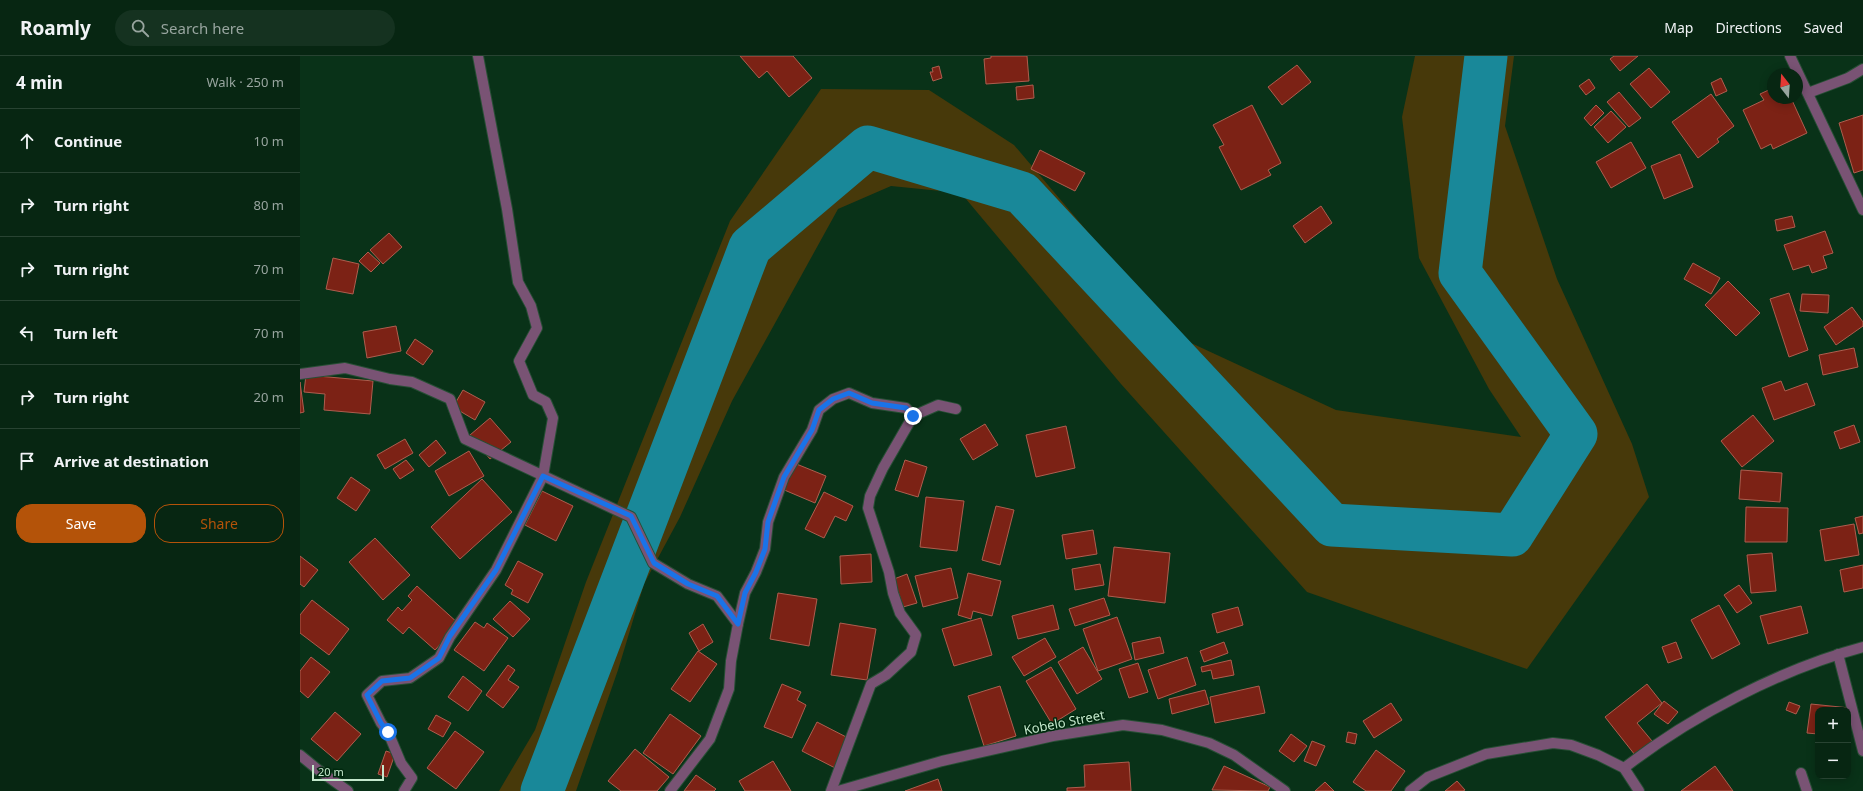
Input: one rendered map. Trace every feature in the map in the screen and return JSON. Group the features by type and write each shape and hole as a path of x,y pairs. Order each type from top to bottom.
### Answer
{"street":[{"path":"404,791 412,778 401,764 388,732 381,723 367,695 382,681 410,678 439,658 450,636 496,570 543,476 553,418 546,402 534,395 519,361 537,328 531,306 518,282 507,209 478,56"},
{"path":"1790,56 1863,210"},
{"path":"1808,93 1848,78 1863,69"},
{"path":"300,374 345,368 390,380 412,382 450,399 465,439 631,516 654,563 688,584 717,596 738,624"},
{"path":"670,791 710,739 729,689 731,661 745,593 756,572 765,549 768,522 784,477 812,430 819,410 833,399 849,393 872,403 906,408 913,416"},
{"path":"830,791 871,684 886,675 911,652 916,635 900,613 868,508 870,496 913,416 938,405 956,409"},
{"path":"1624,768 1654,745 1689,724 1764,684 1838,654 1863,647"},
{"path":"1838,654 1853,705 1863,751"},
{"name":"Kobelo Street","path":"838,791 942,761 1053,736 1123,725 1162,730 1209,743 1234,755 1285,791"},
{"path":"1410,791 1428,777 1486,754 1545,744 1571,745 1598,755 1624,768 1639,791"},
{"path":"300,755 348,791"},
{"path":"1801,773 1807,791"}],"shaded area":[{"path":"1415,56 1514,56 1505,126 1557,279 1632,444 1649,497 1527,669 1307,592 1121,384 961,193 891,186 838,209 732,401 680,517 644,584 618,670 576,791 499,791 535,730 586,582 730,221 821,89 929,90 1014,145 1176,336 1336,410 1521,437 1489,389 1419,258 1402,117"}],"building":[{"path":"740,56 793,56 812,78 789,97 767,71 759,78"},
{"path":"991,56 1027,56 1029,81 986,84 984,59 991,58"},
{"path":"1614,56 1638,56 1620,71 1610,59"},
{"path":"1297,65 1311,82 1282,105 1268,87"},
{"path":"939,66 942,78 933,81 930,72 933,72 932,68"},
{"path":"1649,68 1670,92 1651,108 1630,84"},
{"path":"1721,78 1727,91 1716,96 1711,83"},
{"path":"1589,79 1595,88 1586,95 1579,86"},
{"path":"1033,85 1034,98 1017,100 1016,87"},
{"path":"1767,91 1767,104 1794,104 1807,133 1773,149 1771,144 1761,149 1743,110 1764,100 1760,94"},
{"path":"1619,92 1641,118 1629,127 1607,102"},
{"path":"1711,94 1734,126 1717,139 1719,142 1698,158 1672,122"},
{"path":"1252,105 1281,163 1268,170 1271,175 1241,190 1219,147 1224,145 1213,125"},
{"path":"1596,105 1604,113 1591,126 1584,118"},
{"path":"1611,111 1626,127 1608,143 1594,127"},
{"path":"1863,115 1863,170 1854,173 1839,123"},
{"path":"1631,142 1646,168 1611,188 1596,162"},
{"path":"1040,150 1085,173 1075,191 1031,169"},
{"path":"1680,154 1693,187 1664,199 1651,166"},
{"path":"1321,206 1332,223 1305,243 1293,226"},
{"path":"1792,216 1795,227 1777,231 1775,220"},
{"path":"1825,231 1833,253 1823,256 1827,268 1812,273 1809,265 1793,270 1784,245"},
{"path":"389,233 402,247 383,264 370,250"},
{"path":"368,252 380,263 371,272 359,261"},
{"path":"333,258 359,264 353,294 326,289"},
{"path":"1693,263 1720,278 1711,294 1684,279"},
{"path":"1728,281 1760,313 1736,336 1705,305"},
{"path":"1789,293 1808,350 1789,357 1770,299"},
{"path":"1802,294 1829,295 1828,313 1800,311"},
{"path":"1852,307 1863,322 1863,326 1836,345 1824,327"},
{"path":"396,326 401,351 367,358 363,332"},
{"path":"415,339 433,351 423,365 406,353"},
{"path":"1854,348 1858,367 1823,375 1819,355"},
{"path":"306,375 373,381 370,414 324,410 325,394 304,392"},
{"path":"1781,381 1785,391 1807,383 1815,405 1774,420 1762,388"},
{"path":"300,382 304,412 300,413"},
{"path":"463,390 485,402 475,420 453,407"},
{"path":"1753,415 1774,441 1742,467 1721,441"},
{"path":"490,418 511,442 490,459 470,435"},
{"path":"985,424 998,445 973,460 960,439"},
{"path":"1854,425 1860,442 1840,449 1834,432"},
{"path":"1066,426 1075,468 1036,477 1026,435"},
{"path":"405,439 413,453 385,469 377,455"},
{"path":"436,440 446,453 429,467 419,455"},
{"path":"469,451 484,476 449,496 435,471"},
{"path":"406,460 414,470 400,479 393,469"},
{"path":"905,460 927,467 918,497 895,490"},
{"path":"794,463 826,476 815,503 782,489"},
{"path":"1741,470 1782,473 1780,502 1739,499"},
{"path":"351,477 370,490 356,511 337,498"},
{"path":"482,479 512,512 460,559 431,527"},
{"path":"542,491 573,506 556,541 525,525"},
{"path":"824,492 853,506 846,521 835,516 824,538 805,529"},
{"path":"926,497 964,501 957,551 920,547"},
{"path":"996,506 1014,510 1000,565 982,560"},
{"path":"1746,507 1788,508 1787,542 1745,542"},
{"path":"1863,516 1863,533 1859,534 1855,518"},
{"path":"1854,524 1859,555 1825,561 1820,530"},
{"path":"1093,530 1097,554 1066,559 1062,535"},
{"path":"375,538 410,575 383,600 349,562"},
{"path":"1114,547 1170,553 1165,603 1108,596"},
{"path":"1772,553 1776,591 1751,593 1747,555"},
{"path":"871,554 872,582 841,584 840,556"},
{"path":"300,556 318,570 304,587 300,584"},
{"path":"518,561 543,574 528,603 511,594 513,590 505,585"},
{"path":"1100,564 1104,585 1075,590 1072,569"},
{"path":"1863,565 1863,588 1844,592 1840,570"},
{"path":"951,568 958,598 923,607 915,576"},
{"path":"968,573 1001,581 992,616 973,611 971,619 958,615"},
{"path":"907,574 917,603 903,607 894,579"},
{"path":"1739,585 1752,603 1737,613 1724,595"},
{"path":"417,586 459,624 435,650 409,627 403,634 387,620 398,607 402,611 412,600 408,596"},
{"path":"778,593 817,599 809,646 770,639"},
{"path":"1104,598 1110,615 1075,626 1069,609"},
{"path":"312,600 349,629 329,655 300,633 300,615"},
{"path":"510,601 530,619 513,637 493,619"},
{"path":"1053,605 1059,629 1018,639 1012,616"},
{"path":"1719,605 1740,644 1712,659 1691,620"},
{"path":"1801,606 1808,633 1768,644 1760,616"},
{"path":"1238,607 1243,625 1217,633 1212,614"},
{"path":"1117,617 1132,659 1098,671 1083,629"},
{"path":"981,618 992,655 954,666 942,629"},
{"path":"475,622 484,628 487,623 508,638 484,671 454,650"},
{"path":"840,623 876,629 867,680 831,675"},
{"path":"703,624 713,642 699,651 689,633"},
{"path":"1160,637 1164,653 1135,660 1132,643"},
{"path":"1045,638 1056,657 1024,676 1012,657"},
{"path":"1224,642 1228,653 1204,662 1200,651"},
{"path":"1676,642 1682,658 1668,663 1662,647"},
{"path":"1083,647 1102,679 1077,694 1058,662"},
{"path":"698,651 717,664 690,702 671,689"},
{"path":"311,657 330,672 308,698 300,691 300,671"},
{"path":"1187,657 1196,685 1158,699 1148,670"},
{"path":"1231,660 1234,675 1213,679 1211,670 1202,672 1201,667"},
{"path":"1138,663 1148,692 1129,698 1119,669"},
{"path":"508,665 515,670 508,680 519,687 503,708 486,695"},
{"path":"1051,667 1076,709 1052,724 1026,681"},
{"path":"463,676 482,691 468,711 448,697"},
{"path":"782,684 801,692 797,700 806,705 792,738 764,727"},
{"path":"1647,684 1662,703 1637,723 1652,741 1635,755 1605,717"},
{"path":"1000,686 1016,736 984,746 968,696"},
{"path":"1259,686 1265,713 1215,723 1210,697"},
{"path":"1205,690 1209,704 1172,714 1169,699"},
{"path":"1664,701 1678,712 1668,724 1654,714"},
{"path":"1789,702 1800,706 1796,714 1786,710"},
{"path":"1391,703 1402,720 1374,738 1363,721"},
{"path":"1811,704 1840,707 1815,707 1815,734 1807,733"},
{"path":"335,712 361,734 337,761 311,739"},
{"path":"670,714 701,736 673,774 643,753"},
{"path":"436,715 451,723 443,737 428,729"},
{"path":"817,722 854,741 839,770 802,751"},
{"path":"455,731 484,752 456,789 427,768"},
{"path":"1348,732 1357,734 1355,744 1346,742"},
{"path":"1291,734 1307,746 1294,762 1279,751"},
{"path":"1312,741 1325,746 1316,766 1304,761"},
{"path":"635,749 669,777 657,791 621,791 608,781"},
{"path":"1376,750 1405,771 1391,791 1366,791 1353,782"},
{"path":"386,751 395,754 387,777 378,774"},
{"path":"773,761 791,791 745,791 739,781"},
{"path":"1129,762 1131,791 1067,791 1067,788 1085,787 1084,765"},
{"path":"1224,766 1270,787 1268,791 1212,790"},
{"path":"1715,766 1733,791 1681,791"},
{"path":"696,775 716,789 714,791 684,791"},
{"path":"938,779 942,791 905,791"},
{"path":"1457,781 1465,790 1445,791"},
{"path":"1325,782 1334,791 1315,791"}],"waterway":[{"path":"542,791 750,247 868,147 1022,193 1332,525 1512,535 1576,434 1460,273 1486,56"}],"route":[{"path":"388,732 381,723 367,695 382,681 410,678 439,658 450,636 496,570 518,523 543,476 631,516 654,563 688,584 717,596 738,624 745,593 756,572 765,549 768,522 784,477 812,430 819,410 833,399 849,393 872,403 906,408 913,416"}]}
